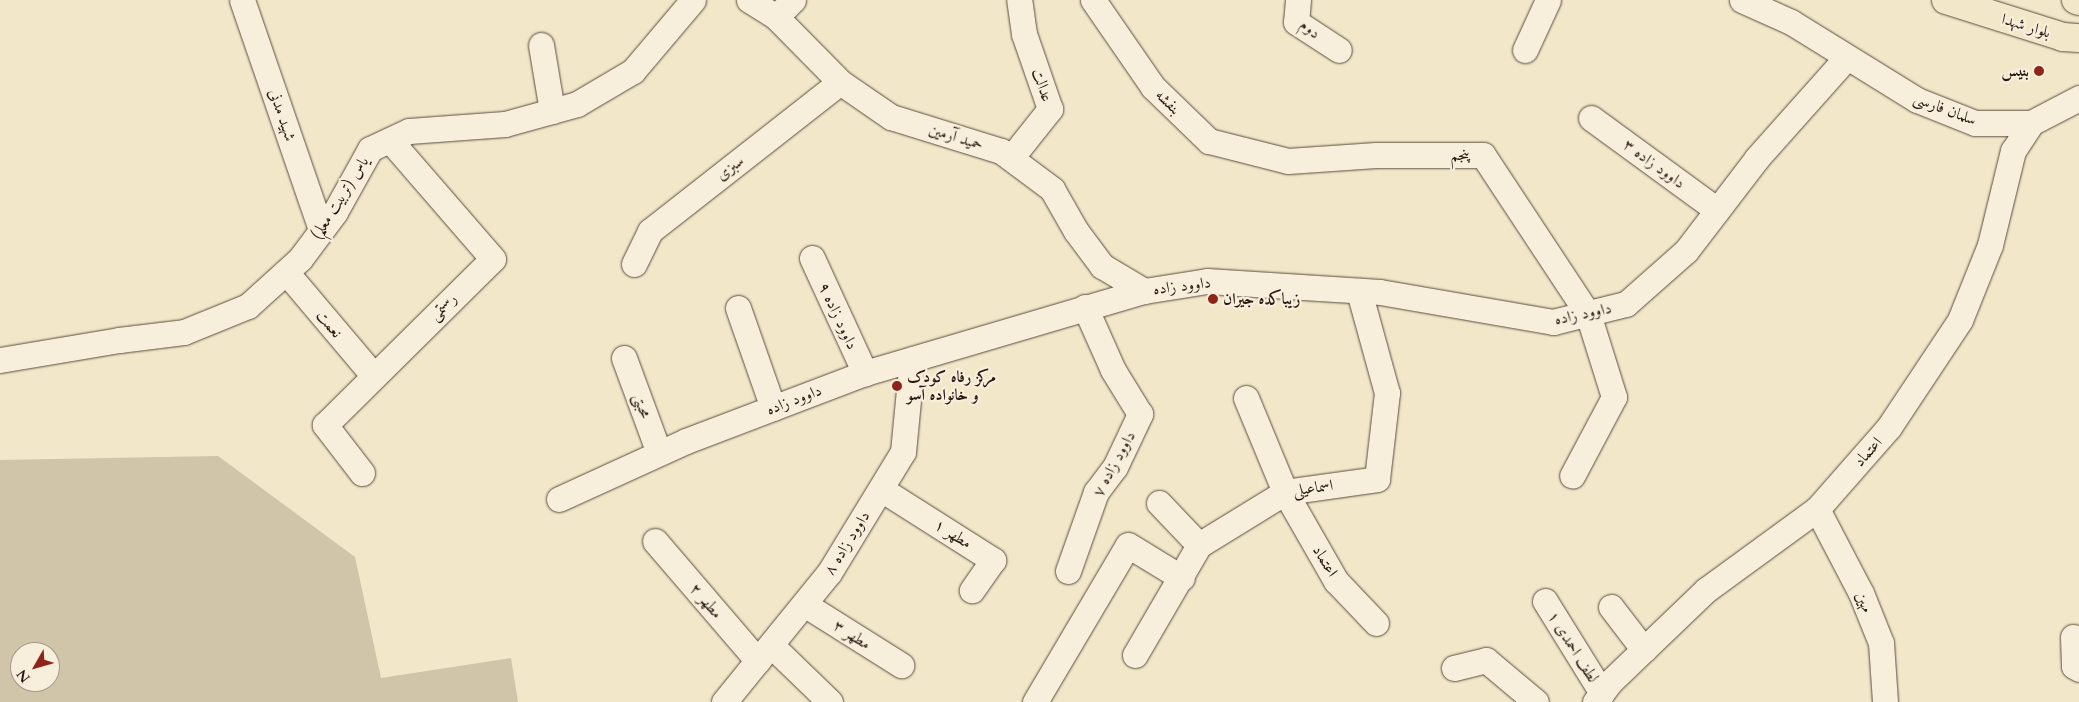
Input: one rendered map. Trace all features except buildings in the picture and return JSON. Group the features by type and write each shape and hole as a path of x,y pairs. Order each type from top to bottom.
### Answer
{"main road":[{"name":"بلوار شهدا","path":"1946,0 2063,37 2079,38"}],"street":[{"name":"شهید مدنی","path":"242,0 321,230"},
{"name":"یاس (تربیت معلم)","path":"0,360 119,340 184,332 248,306 300,259 335,212 370,150 409,131 505,124 577,104 633,70 694,0"},
{"name":"حمید آرمین","path":"749,0 784,9 840,82 891,117 1001,151 1011,158 1052,189 1076,231 1102,266 1144,291"},
{"name":"عدالت","path":"1011,158 1050,109 1024,34 1019,0"},
{"name":"بنفشه","path":"1093,0 1153,87 1208,141 1277,158"},
{"name":"دوم","path":"1298,0 1296,22 1339,50"},
{"path":"1525,50 1548,0"},
{"name":"سلمان فارسی","path":"1742,0 1791,22 1846,58 1917,100 1975,123 2031,123 2079,98"},
{"path":"541,45 552,111"},
{"name":"داوود زاده","path":"559,499 659,453 865,374 1144,291 1207,281 1380,292 1553,322 1626,304 1686,251 1757,158 1846,58"},
{"name":"سبزی","path":"634,264 650,231 840,82"},
{"name":"داوود زاده ۳","path":"1591,118 1717,210"},
{"name":"اعتماد","path":"1606,695 1644,650 1706,590 1817,509 1889,427 1960,320 1990,245 2013,151 2031,123"},
{"name":"رستمی","path":"362,473 325,424 493,259 390,140"},
{"name":"پنجم","path":"1277,158 1288,161 1376,155 1484,156 1588,314"},
{"name":"داوود زاده ۹","path":"812,258 865,374"},
{"name":"نعمت","path":"286,272 373,376"},
{"name":"اسماعیلی","path":"1199,545 1285,492 1377,478 1387,393 1359,291"},
{"name":"داوود زاده ۷","path":"1068,571 1096,492 1115,467 1140,414 1113,370 1085,307"},
{"path":"738,308 774,408"},
{"path":"1572,476 1614,397 1588,314"},
{"name":"محبتی","path":"624,358 659,453"},
{"name":"داوود زاده ۸","path":"724,702 829,573 903,452 912,359"},
{"name":"اعتماد","path":"1246,398 1285,492 1336,581 1376,623"},
{"name":"مطهر ۱","path":"881,489 993,560 972,590"},
{"path":"1135,655 1182,578 1199,545 1159,503"},
{"name":"مهین","path":"1817,509 1861,593 1881,643 1885,702"},
{"name":"مطهر ۲","path":"655,541 764,653 830,702"},
{"path":"1035,702 1128,545 1182,578"},
{"name":"لطف احمدی ۱","path":"1545,601 1606,695"},
{"name":"مطهر ۳","path":"804,604 901,665"},
{"path":"1611,607 1644,650"},
{"path":"2073,637 2074,666 2079,669"},
{"path":"1454,668 1486,660 1536,702"}],"shaded area":[{"path":"218,456 355,557 381,678 511,658 518,702 0,702 0,460"}],"place":[{"name":"بنیس","path":"2039,71"},
{"name":"زیباکده جیران","path":"1213,299"},
{"name":"مرکز رفاه کودک و خانواده آسو","path":"897,386"}]}
